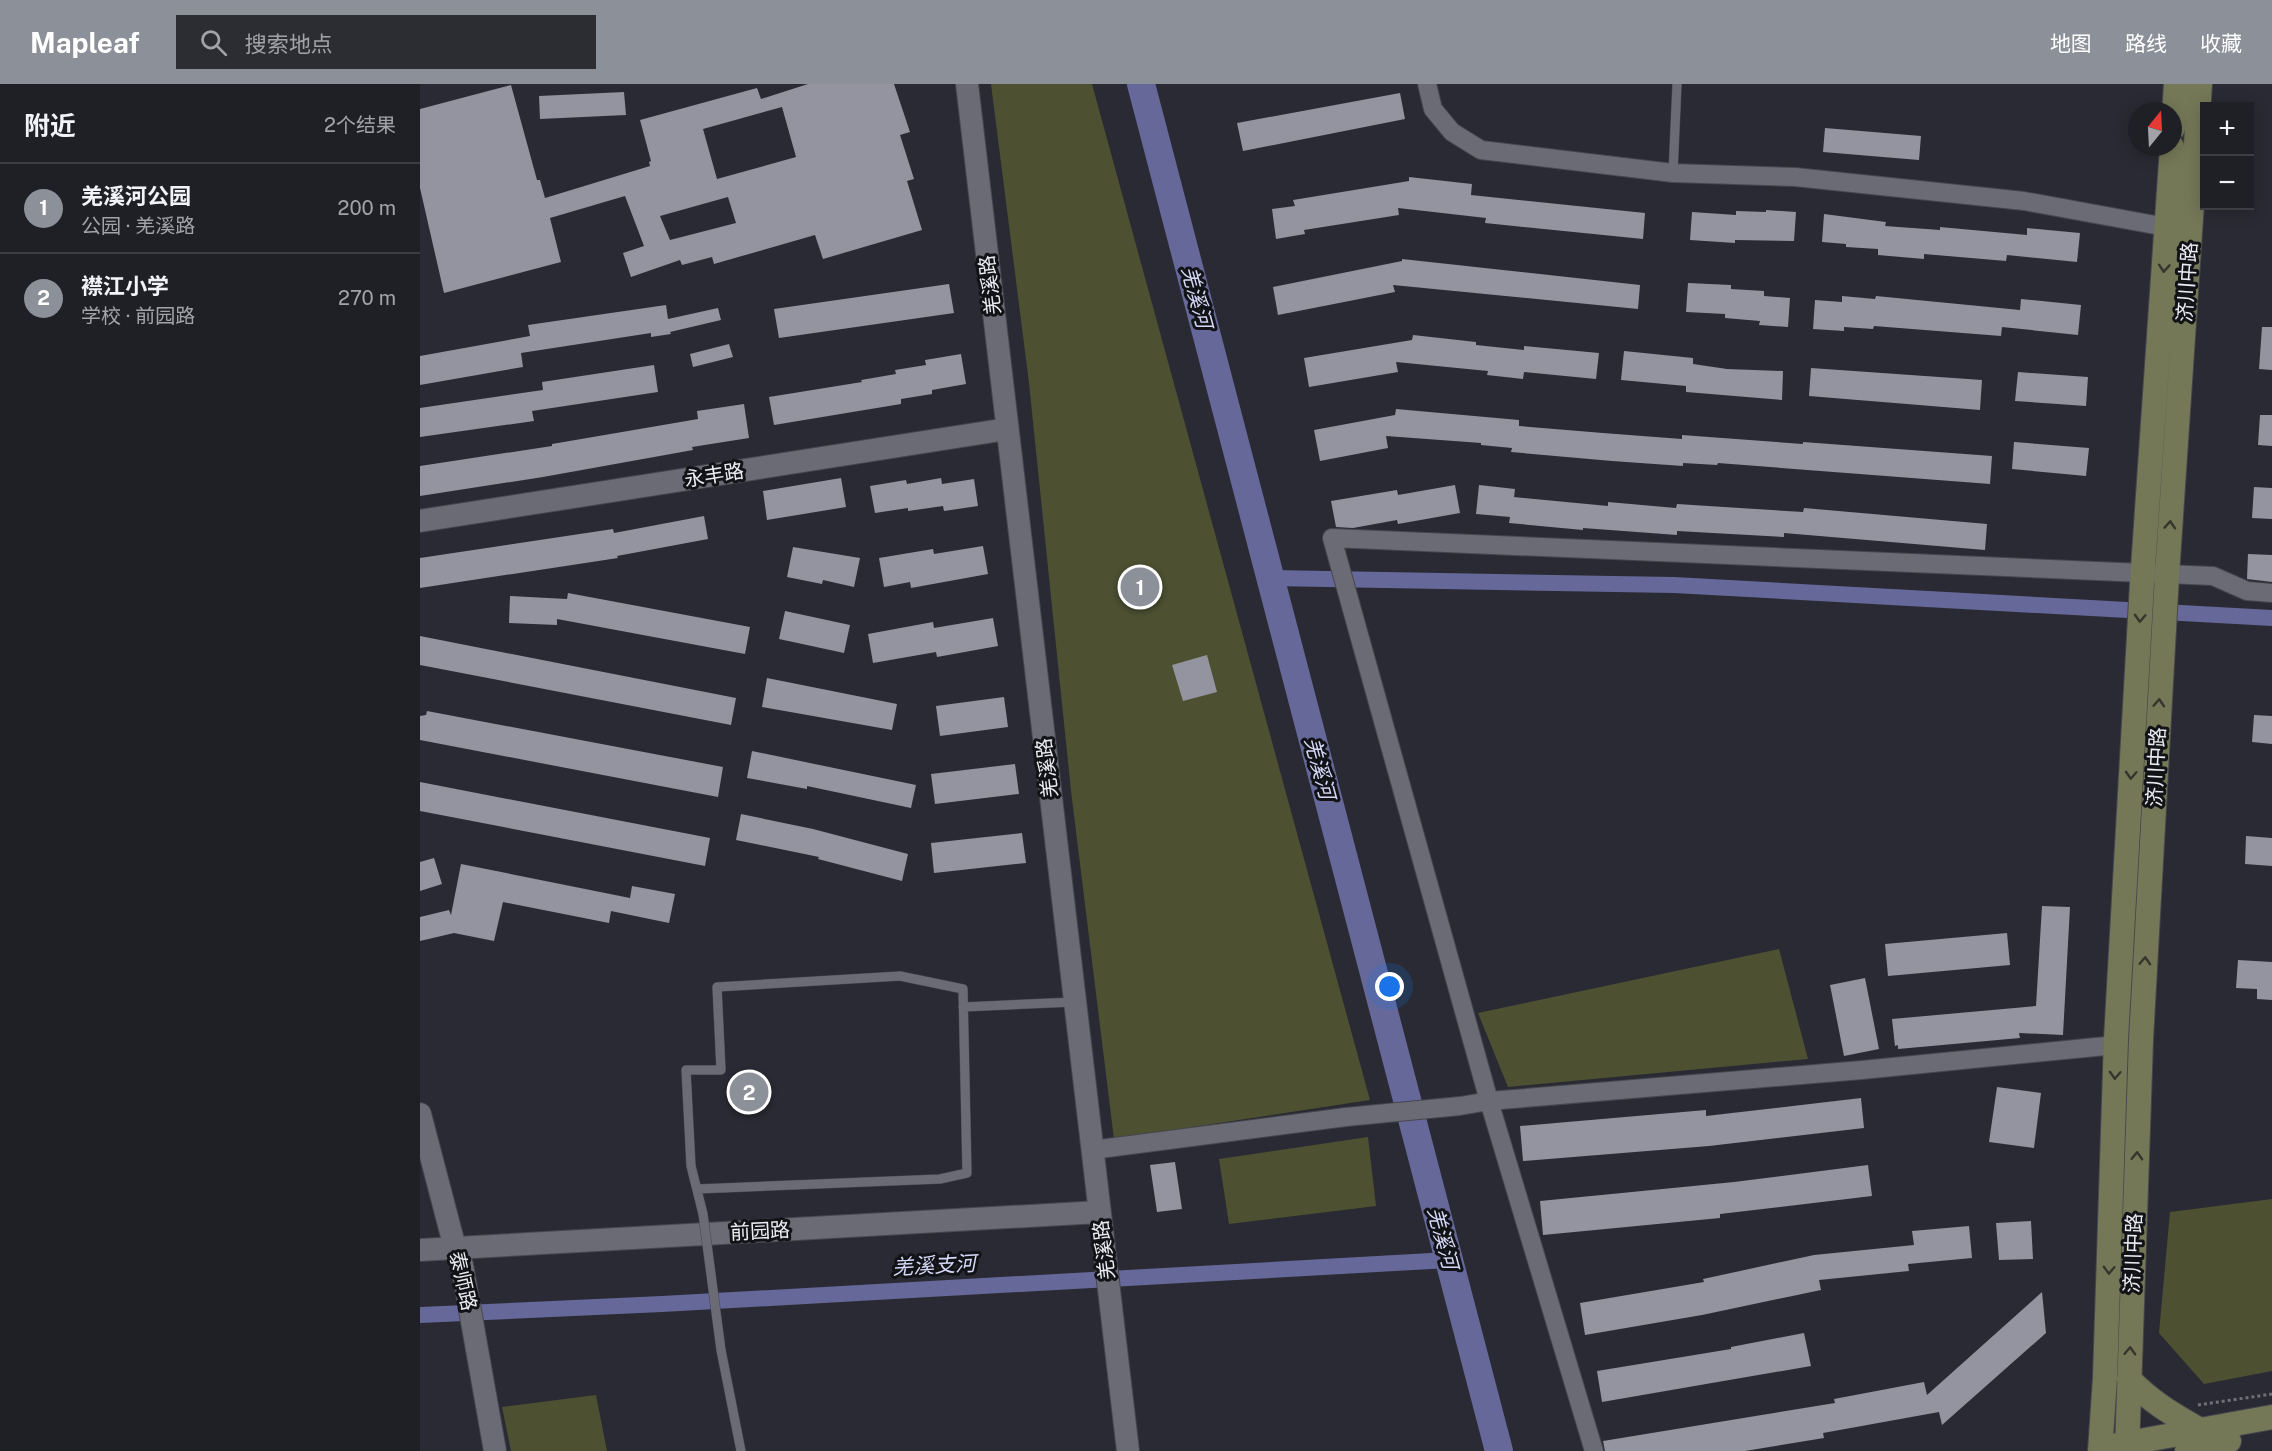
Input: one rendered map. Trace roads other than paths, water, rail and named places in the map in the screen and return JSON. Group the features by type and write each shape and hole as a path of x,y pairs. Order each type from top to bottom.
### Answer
{"main road":[{"path":"2175,102 2176,84"},
{"name":"济川中路","path":"2127,1447 2140,1040 2162,652 2200,84"},
{"name":"济川中路","path":"2095,1450 2105,1378 2116,1045 2142,578 2171,156"},
{"path":"2129,1379 2196,1445"},
{"path":"2196,1445 2272,1417"},
{"path":"2095,1450 2196,1445 2272,1434"}],"street":[{"name":"羌溪路","path":"967,84 1128,1451"},
{"path":"1427,84 1433,109 1452,132 1481,150 1673,173 1795,177 2024,201 2191,232"},
{"name":"永丰路","path":"420,521 1007,429"},
{"path":"1594,1451 1489,1101 1332,538 2142,578 2213,576 2247,591 2272,593"},
{"path":"1092,1150 1489,1101 1850,1071 2116,1045"},
{"name":"泰师路","path":"420,1114 459,1256 495,1451"},
{"name":"前园路","path":"420,1250 459,1256 1100,1220"}],"lane":[{"path":"1673,173 1677,84"},
{"path":"697,1189 940,1179 967,1173 963,989 900,976 717,987 722,1070 686,1070 691,1166 703,1214 721,1350 741,1451"},
{"path":"963,1007 1074,1002"}],"waterway":[{"name":"羌溪河","path":"1141,84 1499,1451"},
{"path":"1271,578 1674,585 2272,618"},
{"name":"羌溪支河","path":"420,1315 662,1304 1449,1260"}],"place":[{"name":"羌溪河公园","path":"1140,587"},
{"name":"襟江小学","path":"749,1092"}]}
